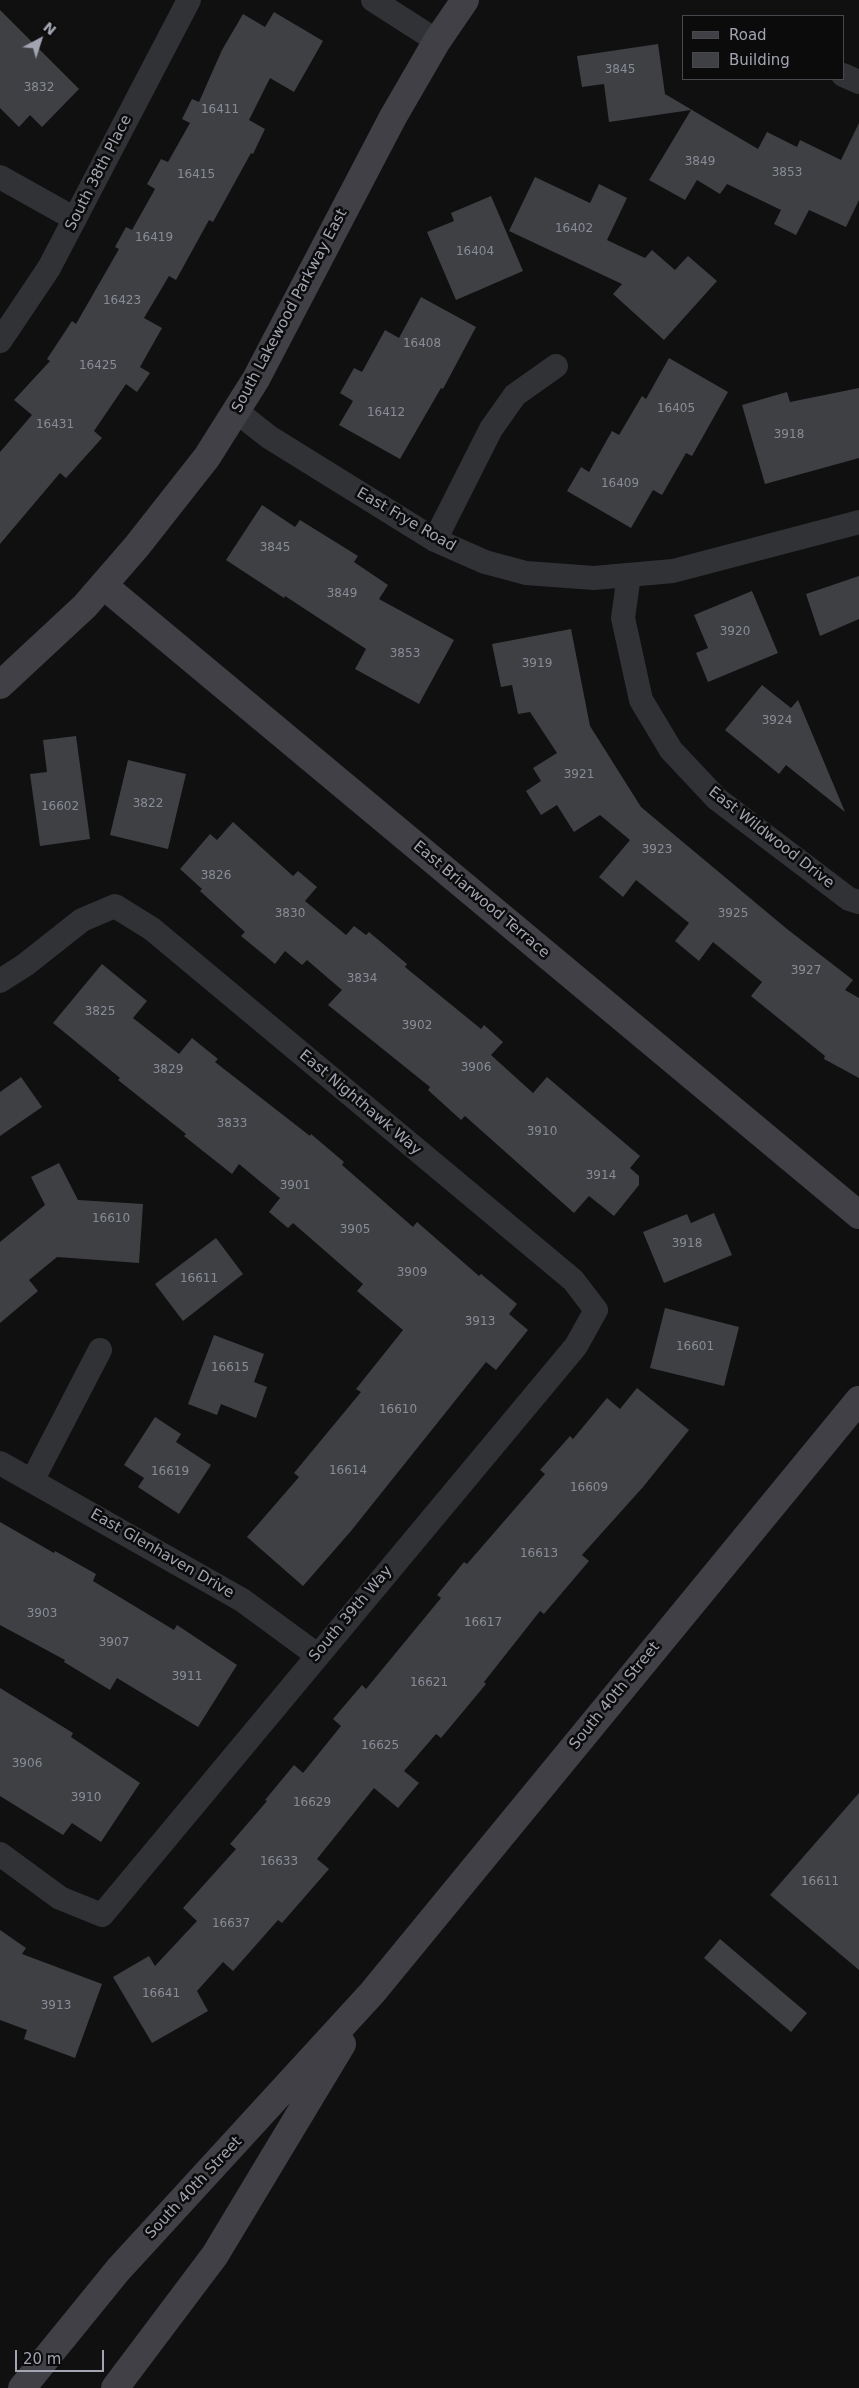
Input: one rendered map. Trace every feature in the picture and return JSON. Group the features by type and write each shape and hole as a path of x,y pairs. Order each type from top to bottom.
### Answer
{"street":[{"name":"South 38th Place","path":"0,341 48,268 165,42 189,0"},
{"path":"373,0 437,41"},
{"name":"South Lakewood Parkway East","path":"0,685 85,606 207,457 256,379 393,117 437,41 465,0"},
{"path":"844,75 859,82"},
{"path":"0,177 75,219"},
{"path":"434,540 491,429 515,395 556,366"},
{"name":"East Frye Road","path":"236,411 269,437 434,540 485,562 526,573 594,578 673,571 859,522"},
{"name":"East Wildwood Drive","path":"629,575 623,618 642,700 671,750 717,799 849,899 859,902"},
{"name":"East Briarwood Terrace","path":"104,585 859,1215"},
{"name":"East Nighthawk Way","path":"0,981 25,965 82,920 115,906 152,929 573,1280 596,1310"},
{"name":"South 39th Way","path":"0,1854 60,1898 102,1915 576,1346 596,1310"},
{"path":"32,1481 100,1350"},
{"name":"South 40th Street","path":"22,2388 118,2270 372,1993 859,1400"},
{"name":"East Glenhaven Drive","path":"0,1463 242,1600 317,1655"},
{"name":"South 40th Street","path":"115,2388 215,2255 372,1993"}],"building":[{"path":"0,10 79,89 42,127 30,115 19,127 0,108"},
{"path":"274,12 323,41 294,92 270,78 249,120 265,129 253,154 251,153 213,222 209,220 176,280 169,276 144,318 162,328 140,367 150,373 137,392 126,384 94,431 102,438 66,478 60,473 0,544 0,452 32,415 14,400 50,361 47,359 72,321 76,324 119,249 115,247 126,227 132,230 155,189 147,184 161,159 168,162 190,123 182,119 192,99 199,102 222,50 243,14 265,27"},
{"path":"658,44 665,94 758,149 767,132 797,147 800,140 841,160 859,123 859,200 846,227 809,210 796,235 774,224 781,210 727,184 720,194 697,180 685,200 649,180 691,110 609,122 604,84 582,87 577,56"},
{"path":"535,177 590,203 599,184 627,198 607,240 645,258 652,250 675,270 688,256 717,281 664,340 613,294 622,284 509,231"},
{"path":"491,196 523,271 456,300 427,232 454,221 451,213"},
{"path":"421,297 476,327 443,389 441,388 400,459 339,425 353,401 340,393 354,368 362,372 385,330 399,338"},
{"path":"669,358 728,392 692,456 686,453 662,495 653,490 631,528 567,491 581,467 589,472 612,431 619,435 642,396 646,399"},
{"path":"859,388 859,458 765,484 742,405 787,392 790,402"},
{"path":"262,505 295,527 300,520 358,556 354,562 388,585 379,599 454,640 419,704 355,669 366,649 226,560"},
{"path":"859,576 859,619 820,636 806,594"},
{"path":"752,591 778,653 708,682 696,653 708,648 694,615"},
{"path":"571,629 590,726 641,807 787,929 853,980 845,990 859,998 859,1078 824,1059 825,1056 751,996 762,982 713,942 699,961 675,941 689,923 636,880 623,897 599,877 630,840 600,815 574,832 557,805 541,815 526,791 541,781 533,768 557,753 530,712 518,714 512,685 501,687 492,644"},
{"path":"762,685 791,708 798,700 845,812 786,765 779,774 725,730"},
{"path":"76,736 90,839 40,846 30,774 47,772 43,740"},
{"path":"128,760 186,774 168,849 110,835"},
{"path":"233,822 293,876 298,871 317,887 305,901 346,935 354,926 366,935 369,932 407,964 405,967 481,1029 484,1025 503,1042 491,1055 533,1093 547,1077 640,1156 630,1168 639,1176 639,1185 614,1216 589,1196 574,1213 465,1116 461,1120 428,1090 430,1087 328,1005 342,990 307,960 302,965 285,951 275,964 241,936 245,932 200,891 202,889 180,869 210,834 217,840"},
{"path":"102,964 147,1001 133,1018 179,1054 192,1038 218,1059 215,1062 310,1136 311,1134 344,1162 342,1165 413,1227 417,1222 479,1276 481,1274 517,1304 509,1314 528,1330 496,1370 486,1362 351,1531 303,1586 247,1537 299,1477 294,1473 361,1392 356,1389 403,1330 357,1291 363,1284 293,1223 288,1228 269,1212 280,1198 239,1164 232,1174 184,1136 186,1134 118,1080 120,1078 53,1023"},
{"path":"21,1077 42,1107 0,1136 0,1092"},
{"path":"59,1163 78,1200 143,1204 139,1263 57,1257 29,1280 38,1291 0,1323 0,1242 45,1205 31,1177"},
{"path":"714,1213 732,1255 664,1283 643,1232 687,1214 691,1223"},
{"path":"216,1238 243,1274 183,1321 155,1284"},
{"path":"665,1308 739,1327 724,1386 650,1368"},
{"path":"214,1335 264,1354 254,1382 267,1387 256,1418 221,1404 217,1415 188,1404"},
{"path":"637,1388 689,1430 643,1487 582,1555 589,1561 544,1614 540,1611 484,1682 486,1684 441,1738 436,1734 404,1771 419,1783 398,1808 374,1788 317,1859 329,1869 282,1923 278,1920 233,1971 223,1962 197,1991 208,2011 152,2043 113,1977 149,1956 155,1966 197,1921 183,1908 236,1849 230,1844 267,1801 265,1800 294,1765 303,1773 341,1726 333,1719 362,1685 366,1689 441,1598 437,1595 464,1562 467,1564 545,1474 540,1470 570,1436 573,1439 607,1398 620,1409"},
{"path":"155,1417 181,1434 176,1442 211,1465 179,1514 138,1487 144,1478 124,1465"},
{"path":"0,1522 54,1553 55,1551 96,1574 93,1581 174,1630 177,1625 237,1665 198,1727 117,1678 110,1690 64,1662 65,1660 0,1625"},
{"path":"0,1688 73,1733 71,1737 140,1783 101,1842 72,1823 63,1835 0,1796"},
{"path":"859,1793 859,1970 770,1895"},
{"path":"0,1930 26,1948 22,1954 102,1984 75,2058 24,2039 27,2030 0,2020"},
{"path":"720,1939 807,2013 791,2032 704,1958"}]}
